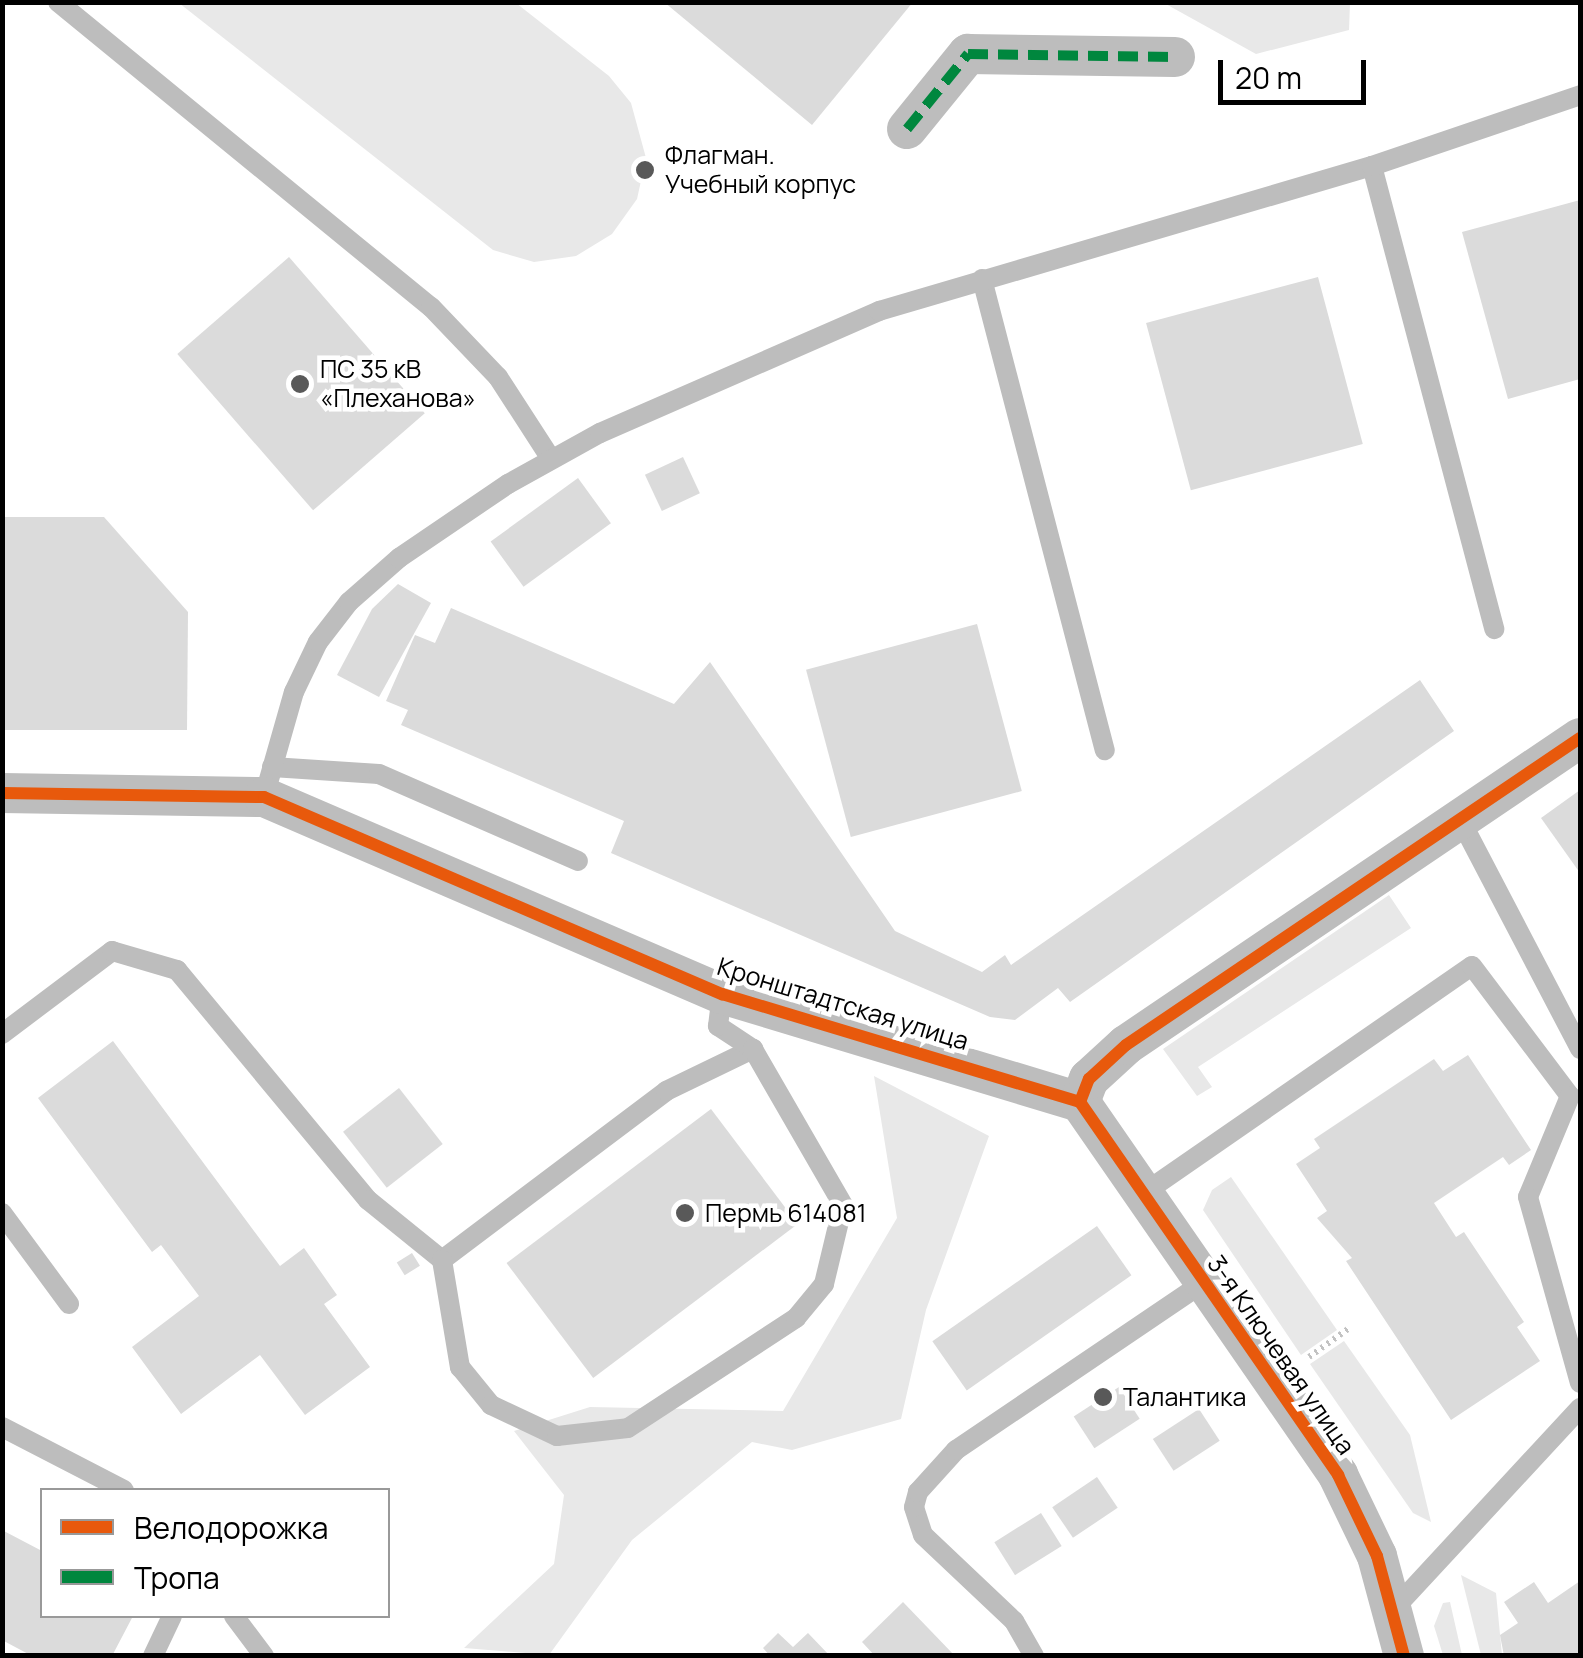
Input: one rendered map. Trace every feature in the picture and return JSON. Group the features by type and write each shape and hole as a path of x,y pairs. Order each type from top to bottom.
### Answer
{"street":[{"path":"907,129 968,54 1175,56"},
{"path":"1080,1102 1089,1079 1126,1045 1462,823 1580,738"},
{"name":"Кронштадтская улица","path":"2,793 268,782 722,994 1080,1102"},
{"name":"3-я Ключевая улица","path":"1080,1102 1338,1475 1377,1556 1404,1656"}],"lane":[{"path":"58,2 431,307 498,377 552,459"},
{"path":"578,860 379,774 268,782 294,692 318,642 349,602 399,558 552,459 879,312 982,278 1372,166 1580,96"},
{"path":"1372,166 1494,629"},
{"path":"982,278 1105,750"},
{"path":"1462,823 1580,1049"},
{"path":"2,1034 112,950 177,970 368,1200 442,1260 460,1368 491,1405 557,1436 628,1428 796,1318 824,1284 842,1205 754,1049 718,1026 722,994"},
{"path":"1142,1195 1472,966 1570,1096 1528,1197 1580,1383"},
{"path":"442,1260 666,1090 754,1049"},
{"path":"2,1213 70,1304"},
{"path":"1034,1656 1014,1621 923,1535 914,1507 918,1492 956,1450 1203,1283"},
{"path":"1392,1611 1580,1408"},
{"path":"2,1427 120,1488"},
{"path":"153,1656 171,1618"},
{"path":"236,1618 264,1656"}],"path":[{"path":"1296,1367 1348,1329"}],"shaded area":[{"path":"179,3 516,3 609,76 631,103 646,158 637,199 612,234 576,256 534,262 493,250"},
{"path":"1164,3 1350,3 1349,30 1256,54"},
{"path":"1389,895 1411,928 1198,1067 1212,1087 1197,1096 1163,1049"},
{"path":"874,1076 989,1136 926,1310 901,1419 792,1450 752,1442 632,1540 549,1655 464,1648 554,1564 564,1495 514,1431 590,1407 783,1411 897,1218"},
{"path":"1231,1177 1337,1330 1301,1355 1203,1210 1212,1190"},
{"path":"1344,1341 1410,1435 1431,1522 1413,1513 1310,1364"},
{"path":"1461,1575 1496,1593 1502,1655 1481,1655"},
{"path":"1450,1602 1462,1655 1443,1655 1434,1626 1443,1603"}],"building":[{"path":"664,2 913,2 812,125"},
{"path":"1580,200 1580,379 1508,399 1462,232"},
{"name":"ПС 35 кВ «Плеханова»","path":"289,257 425,413 313,510 177,354"},
{"path":"1318,277 1363,444 1191,490 1146,323"},
{"path":"683,457 700,493 662,511 645,475"},
{"path":"578,478 611,523 524,587 491,541"},
{"path":"2,517 104,517 188,612 187,730 2,730"},
{"path":"398,584 431,603 379,697 337,675 372,609"},
{"path":"451,608 674,704 710,662 895,931 982,972 1005,955 1011,965 1420,680 1454,731 1070,1002 1058,988 1015,1020 990,1017 611,853 624,821 401,725 408,710 386,701 415,635 435,643"},
{"path":"977,624 1022,791 851,837 806,670"},
{"path":"1580,790 1580,873 1541,818"},
{"path":"113,1041 280,1266 304,1248 337,1295 324,1304 370,1367 305,1415 260,1355 181,1414 132,1347 199,1296 161,1245 152,1252 38,1098"},
{"path":"1468,1055 1531,1150 1509,1165 1503,1157 1434,1203 1456,1237 1464,1232 1524,1322 1517,1327 1540,1361 1451,1420 1346,1261 1352,1258 1317,1218 1327,1211 1296,1164 1320,1148 1314,1139 1434,1059 1443,1071"},
{"path":"399,1088 443,1144 387,1188 343,1132"},
{"path":"711,1109 798,1224 593,1378 507,1263"},
{"path":"1097,1226 1131,1275 967,1390 932,1341"},
{"path":"412,1253 420,1266 405,1275 397,1263"},
{"path":"1119,1387 1140,1419 1094,1448 1074,1416"},
{"path":"1199,1409 1220,1441 1174,1471 1153,1439"},
{"path":"1097,1477 1118,1508 1073,1538 1052,1507"},
{"path":"1041,1513 1062,1546 1015,1575 994,1542"},
{"path":"2,1530 40,1550 40,1618 132,1618 112,1656 32,1656 2,1640"},
{"path":"1580,1581 1580,1656 1504,1656 1500,1635 1518,1623 1504,1602 1534,1582 1548,1603"},
{"path":"903,1602 955,1656 875,1656 862,1642"},
{"path":"778,1633 793,1647 808,1633 830,1656 770,1656 763,1648"}],"marked path":[{"path":"907,129 968,54 1175,57"}],"cycle path":[{"path":"1080,1102 1089,1079 1126,1045 1580,738"},
{"path":"2,793 264,797 722,994 1080,1102"},
{"path":"1080,1102 1338,1475 1377,1556 1404,1656"}],"place":[{"name":"Флагман. Учебный корпус","path":"645,170"},
{"name":"ПС 35 кВ «Плеханова»","path":"300,384"},
{"name":"Пермь 614081","path":"685,1213"},
{"name":"Талантика","path":"1103,1397"}]}
